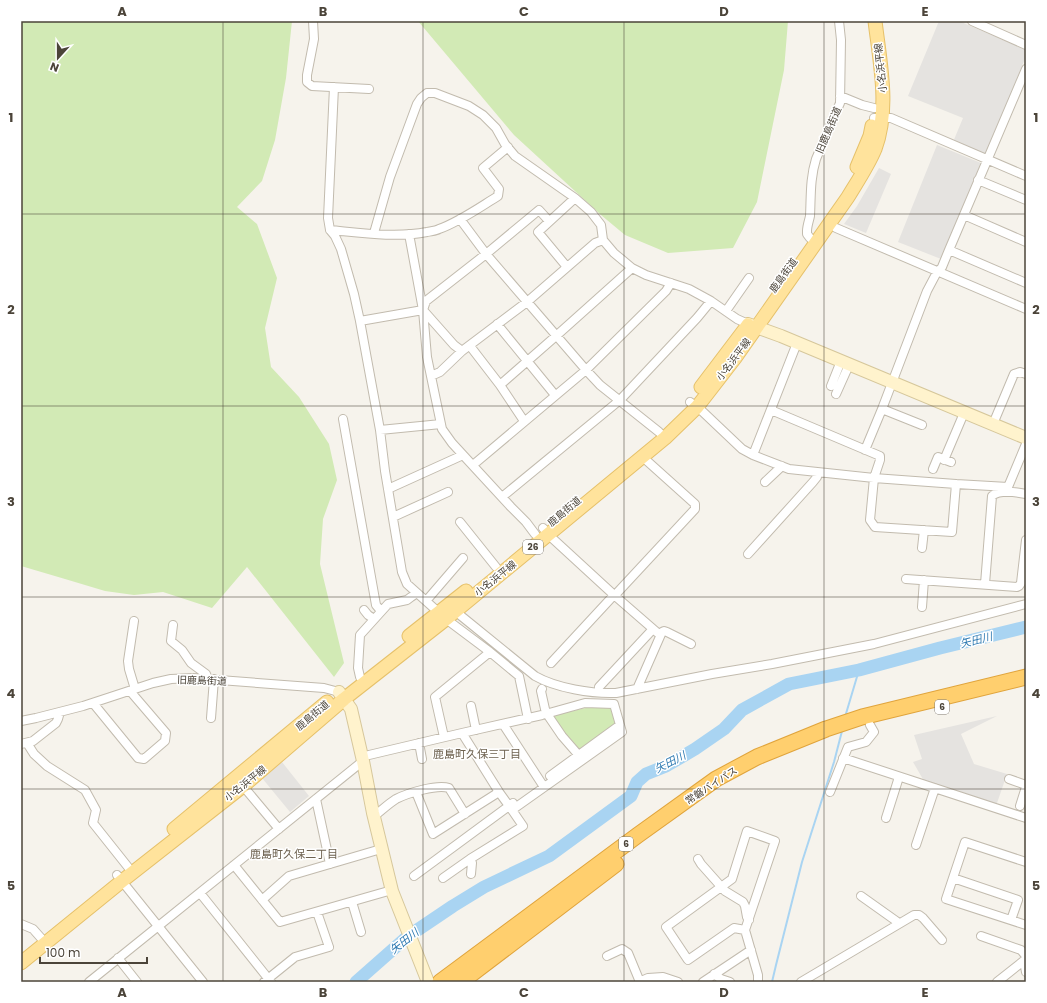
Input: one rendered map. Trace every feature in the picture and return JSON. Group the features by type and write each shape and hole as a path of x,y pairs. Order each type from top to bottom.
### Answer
{"highway":[{"name":"常磐バイパス","path":"440,982 716,779 758,756 824,735 1026,677"},
{"name":"常磐バイパス","path":"863,724 1026,687"},
{"name":"常磐バイパス","path":"462,982 642,844 720,788 824,735"}],"main road":[{"name":"鹿島街道","path":"752,326 856,170 870,136 877,115 875,83 866,21"},
{"name":"小名浜平線","path":"21,963 120,878 243,786 342,696 446,614 542,532 662,435 735,358 752,326 848,197 875,149 880,133 877,115 883,97 875,21"},
{"name":"鹿島街道","path":"21,954 120,878 128,867 342,696 360,677 446,614 496,567 542,532"}],"street":[{"path":"313,21 314,39 307,82 312,86 369,89"},
{"name":"旧鹿島街道","path":"810,238 807,231 810,214 810,186 813,167 839,106 841,40 839,21"},
{"path":"972,21 1026,45"},
{"path":"865,450 927,292 936,274 942,267 1026,69"},
{"path":"334,87 328,218 330,230 335,236 341,249 360,321 380,430 402,572 407,584 426,602 544,681 593,693 616,693 874,644 1026,604"},
{"path":"374,234 390,177 417,104 427,93 435,93 469,106 483,115 496,128 515,156 575,198 592,212 601,226 603,240 614,253 632,268 646,275 689,289 711,301 737,319 752,326 797,343 1026,438"},
{"path":"840,96 862,105 877,115 891,118 1026,176"},
{"path":"330,230 374,234 419,234 439,230 498,196 499,189 483,168 508,147"},
{"path":"978,180 1026,200"},
{"path":"567,266 538,232 575,198"},
{"path":"423,310 426,301 539,210 549,221"},
{"path":"964,215 1026,242"},
{"path":"460,219 486,254 526,302 600,385 662,435"},
{"path":"836,228 1026,309"},
{"path":"409,234 423,310 427,357 442,429 463,455 526,522 542,532 660,635"},
{"path":"431,376 440,372 462,351 526,302 595,243 603,240"},
{"path":"949,250 1026,283"},
{"path":"500,385 632,268"},
{"path":"726,311 749,278"},
{"path":"473,465 586,370 666,291 671,283"},
{"path":"502,497 620,400 711,301"},
{"path":"360,321 423,310"},
{"path":"423,310 454,345 462,351"},
{"path":"498,324 556,395"},
{"path":"753,455 797,343"},
{"path":"470,346 500,385 524,421"},
{"path":"831,386 845,363"},
{"path":"836,394 845,363"},
{"path":"993,424 1014,374 1020,372 1026,374"},
{"path":"693,404 742,449 753,455 789,469 874,478 956,484 1007,490 1026,494"},
{"path":"882,409 922,425"},
{"path":"771,410 880,456 874,478 870,520 875,527 952,532 956,484"},
{"path":"933,469 938,457 947,461 964,413"},
{"path":"343,419 376,605 381,611"},
{"path":"380,430 441,424"},
{"path":"1007,490 1026,444"},
{"path":"388,489 463,455"},
{"path":"551,663 696,509 695,504 646,460"},
{"path":"765,482 782,466"},
{"path":"748,554 813,482 817,472"},
{"path":"985,584 992,498 994,494 1007,490"},
{"path":"393,517 448,492"},
{"path":"460,522 496,567"},
{"path":"922,548 924,530"},
{"path":"906,578 1018,586 1021,583 1024,571 1026,540"},
{"path":"426,602 463,558"},
{"path":"922,607 924,580"},
{"path":"360,677 358,668 359,637 388,604 407,600 417,593"},
{"path":"364,610 374,619"},
{"path":"446,614 519,676 528,719"},
{"path":"93,703 138,758 144,759 165,741 166,733 133,690 128,661 134,621"},
{"path":"173,625 172,643 182,650 191,662 211,679 211,718"},
{"path":"599,688 653,629"},
{"path":"638,689 662,632 664,631 691,644"},
{"path":"444,737 435,697 490,652"},
{"name":"旧鹿島街道","path":"21,721 93,703 153,683 171,679 211,679 324,688 342,696"},
{"path":"542,689 541,691 547,714 562,736 581,757"},
{"path":"342,696 351,709 381,849 392,890 428,982"},
{"path":"89,982 316,799 362,759 419,743 528,719 585,703 614,704 622,732 581,757 414,876"},
{"path":"471,706 476,730"},
{"path":"60,712 56,723 33,741 24,744 48,766 85,790 96,810 93,823 128,867"},
{"path":"503,724 542,785"},
{"path":"830,792 848,747 866,742 874,732 863,724"},
{"path":"443,878 470,859 523,826 499,792 462,733"},
{"path":"419,743 422,759"},
{"path":"843,758 1026,818"},
{"path":"886,818 899,777"},
{"path":"1009,779 1026,786 1020,806"},
{"path":"243,786 279,829"},
{"path":"374,817 396,800 422,790 444,787 449,788 465,814"},
{"path":"916,845 935,788"},
{"path":"416,792 433,834 499,792"},
{"path":"316,799 330,864"},
{"path":"745,930 734,928 688,960 666,927 732,879 747,831 775,841 745,930 758,975 758,982"},
{"path":"1026,862 965,842 946,899 1026,925"},
{"path":"262,900 290,876 381,849"},
{"path":"470,859 472,863 471,874"},
{"path":"698,859 728,894 743,902 749,920"},
{"path":"234,865 280,922 392,890"},
{"path":"120,878 203,982"},
{"path":"953,878 1018,900 1011,920"},
{"path":"200,893 268,981 295,957 329,947 317,912"},
{"path":"861,896 899,923"},
{"path":"352,902 361,932"},
{"path":"800,982 914,915 922,918 942,940"},
{"path":"21,924 33,929 41,938"},
{"path":"981,936 1021,950 1025,959 1026,972"},
{"path":"607,956 622,949 628,953 640,982 648,978 663,977 678,982"},
{"path":"703,982 751,950"},
{"path":"118,958 137,982"},
{"path":"996,982 1025,959"},
{"path":"714,974 721,979 730,982"}],"green space":[{"path":"21,21 292,21 286,78 275,140 262,181 237,207 257,224 277,278 265,328 271,367 299,397 329,444 337,480 323,519 320,564 344,663 334,677 247,567 212,608 163,592 134,595 105,591 21,566"},
{"path":"418,21 788,21 784,70 757,202 733,248 668,253 625,235 601,215 514,135"},
{"path":"590,707 611,708 618,729 583,754 564,733 554,719 555,715"}],"shaded area":[{"path":"939,21 959,21 1026,50 1026,56 986,155 953,142 963,118 908,96"},
{"path":"937,145 981,163 941,259 898,242"},
{"path":"879,168 891,174 866,233 844,224 857,206"},
{"path":"997,716 961,734 974,764 1007,774 996,806 924,781 913,762 922,759 914,735"},
{"path":"282,762 309,796 290,812 262,778"}],"waterway":[{"name":"矢田川","path":"356,982 407,937 484,887 549,856 631,796 637,782 646,774 666,766 695,749 724,729 742,710 789,684 859,670 1026,627"},
{"path":"845,717 859,670"},
{"path":"772,982 802,862 834,762 842,731"}],"district":[{"name":"鹿島町久保三丁目","path":"477,754"},
{"name":"鹿島町久保二丁目","path":"294,854"}]}
